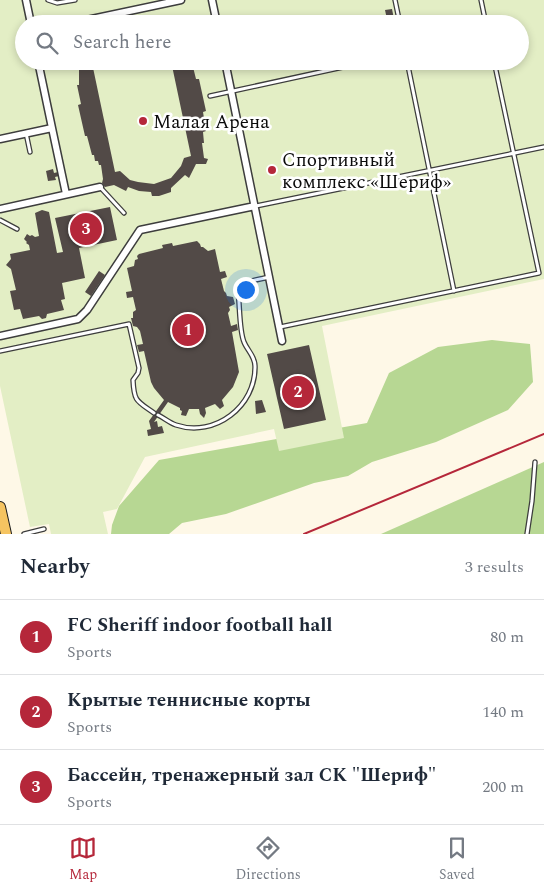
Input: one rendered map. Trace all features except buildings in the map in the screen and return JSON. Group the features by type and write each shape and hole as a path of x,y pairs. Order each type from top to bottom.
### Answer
{"main road":[{"path":"0,507 6,534"}],"street":[{"path":"26,0 28,15"},
{"path":"110,15 181,0"},
{"path":"212,0 215,15"},
{"path":"40,70 66,194"},
{"path":"226,70 282,341"},
{"path":"0,139 52,128"},
{"path":"0,209 100,187"},
{"path":"0,336 78,319 87,310 140,230 255,206"}],"lane":[{"path":"48,0 57,3 75,0"},
{"path":"395,0 398,15"},
{"path":"481,0 484,15"},
{"path":"210,96 329,70"},
{"path":"409,70 454,291"},
{"path":"496,70 539,273"},
{"path":"26,133 30,152"},
{"path":"255,206 544,147"},
{"path":"100,187 124,213"},
{"path":"0,220 17,229"},
{"path":"280,327 544,272"},
{"path":"158,416 176,425 192,428 211,426 237,411 248,396 256,369 256,362 243,340 238,292 241,285 245,283 269,277"},
{"path":"0,351 128,324 139,368 138,373 132,380 134,393 137,401 154,413"},
{"path":"527,534 535,462"},
{"path":"24,534 44,529"}],"green space":[{"name":"Спортивный комплекс «Шериф»","path":"0,0 544,0 544,279 322,326 344,438 279,451 274,429 145,457 117,509 103,512 108,534 51,534 49,524 30,527 0,386"},
{"path":"492,340 530,344 533,382 508,410 436,442 372,462 348,476 314,483 226,514 182,523 169,534 111,534 112,525 119,506 159,460 367,423 389,373 438,347"},
{"path":"544,462 544,534 381,534"}],"railway":[{"path":"304,534 544,434"}],"place":[{"name":"Малая Арена","path":"143,121"},
{"name":"Спортивный комплекс «Шериф»","path":"272,170"},
{"name":"Бассейн, тренажерный зал СК \"Шериф\"","path":"86,229"},
{"name":"FC Sheriff indoor football hall","path":"188,330"},
{"name":"Крытые теннисные корты","path":"298,392"}]}
